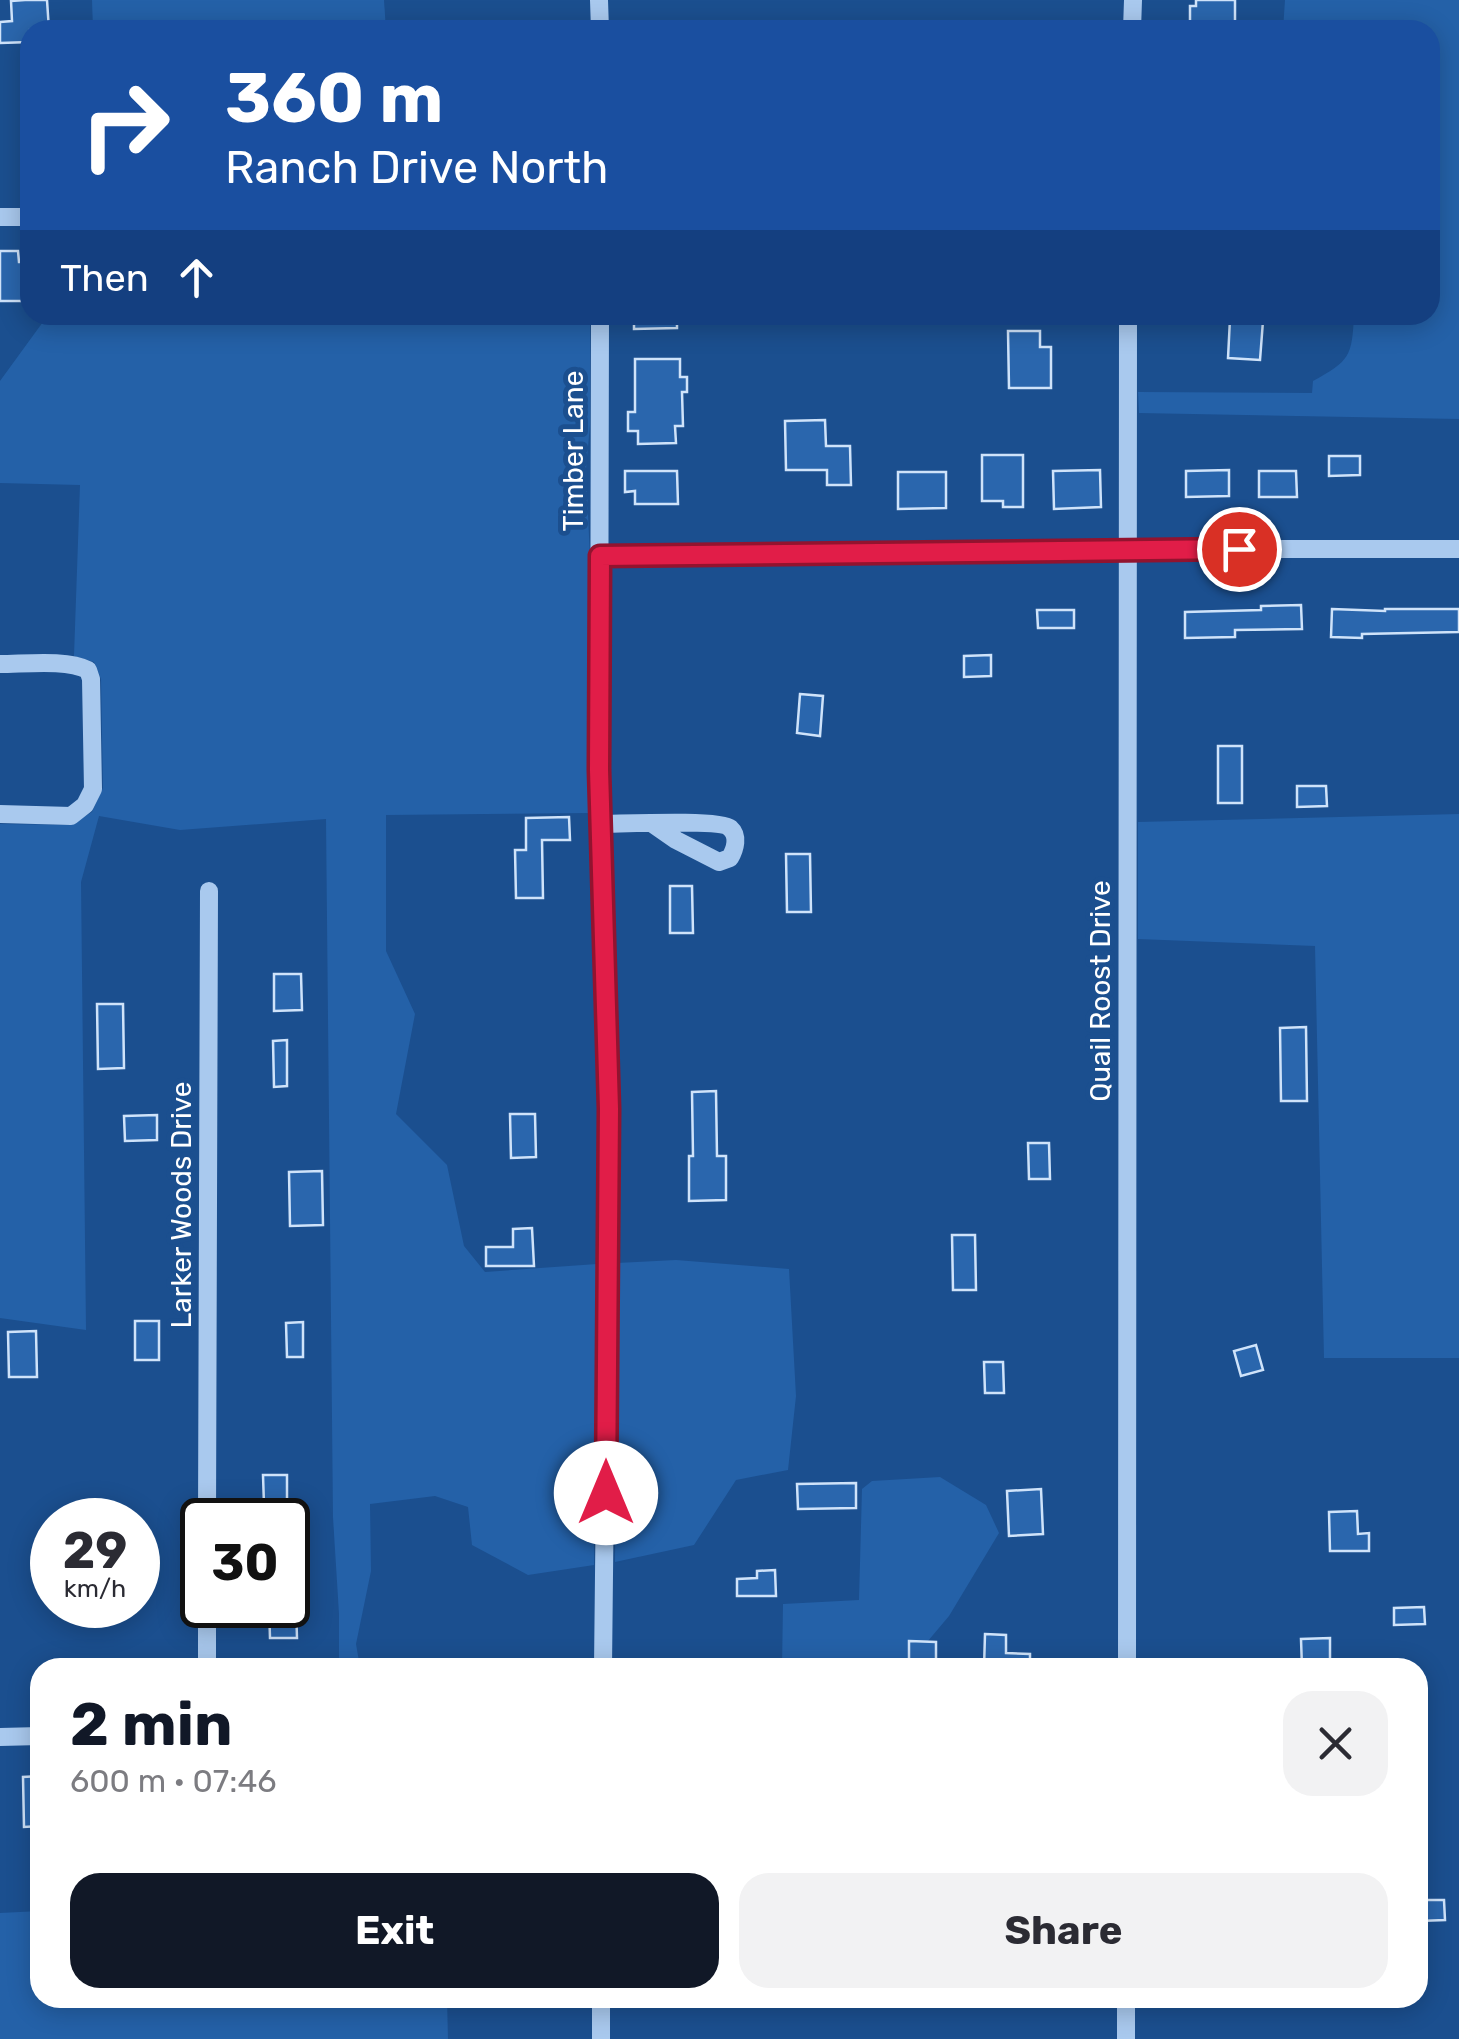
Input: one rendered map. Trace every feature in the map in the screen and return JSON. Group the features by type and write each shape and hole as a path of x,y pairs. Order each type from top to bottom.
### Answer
{"street":[{"name":"Timber Lane","path":"600,325 600,824 609,1109 603,1658"},
{"name":"Quail Roost Drive","path":"1126,1658 1128,325"},
{"path":"600,556 1129,549 1459,550"},
{"path":"0,664 69,664 88,670 93,788 85,805 71,816 0,814"},
{"path":"600,824 652,824"},
{"name":"Larker Woods Drive","path":"208,1498 210,891"},
{"path":"207,1628 207,1658"},
{"path":"0,1737 30,1736"},
{"path":"601,2008 601,2039"},
{"path":"1126,2008 1126,2039"}],"shaded area":[{"path":"92,0 384,0 385,20 93,20"},
{"path":"1285,0 1459,0 1459,419 1139,413 1138,392 1312,393 1313,381 1347,356 1353,325 1440,325 1440,20 1284,20"},
{"path":"41,325 590,325 586,469 590,813 386,815 386,951 415,1014 396,1114 447,1165 464,1246 485,1272 597,1264 594,1565 528,1575 472,1545 468,1507 435,1496 370,1504 371,1571 356,1644 358,1658 339,1658 333,1517 326,819 180,830 99,816 81,882 86,1330 0,1318 0,824 70,825 92,812 103,788 101,679 94,662 74,656 80,485 0,483 0,381"},
{"path":"1459,814 1459,1358 1324,1358 1315,946 1138,939 1138,822"},
{"path":"676,1260 789,1269 796,1396 788,1470 736,1480 694,1545 615,1562 617,1263"},
{"path":"940,1477 986,1505 999,1533 949,1616 914,1658 782,1658 783,1604 859,1600 862,1489 872,1481"},
{"path":"30,1912 30,2008 447,2008 448,2039 0,2039 0,1913"}],"building":[{"path":"47,0 48,20 20,20 20,42 0,43 0,22 12,21 11,1"},
{"path":"1196,0 1235,0 1235,20 1190,20 1190,6 1196,6"},
{"path":"0,251 18,251 20,301 0,301"},
{"path":"634,325 677,325 677,328 634,329"},
{"path":"1230,325 1263,325 1260,360 1228,358"},
{"path":"1008,331 1040,331 1040,347 1051,347 1051,388 1009,388"},
{"path":"635,359 680,359 680,377 687,377 687,392 682,392 683,426 675,426 676,443 638,444 638,431 628,431 628,412 635,412"},
{"path":"825,420 826,446 850,446 851,485 827,485 827,470 786,470 785,421"},
{"path":"982,455 1023,455 1023,507 1003,507 1003,501 982,501"},
{"path":"1329,456 1360,456 1360,475 1329,476"},
{"path":"1100,470 1101,507 1054,509 1053,471"},
{"path":"1229,470 1229,496 1186,497 1186,471"},
{"path":"625,471 677,471 678,504 635,504 635,491 625,492"},
{"path":"1259,471 1296,471 1297,497 1259,497"},
{"path":"898,472 946,472 946,508 898,509"},
{"path":"1301,605 1302,629 1235,630 1235,637 1185,638 1185,612"},
{"path":"1332,609 1459,609 1459,632 1331,637"},
{"path":"1037,610 1074,610 1074,628 1038,628"},
{"path":"991,655 991,676 964,677 964,656"},
{"path":"800,694 823,696 820,736 797,733"},
{"path":"1218,746 1242,746 1242,803 1218,803"},
{"path":"1297,786 1326,786 1327,806 1297,807"},
{"path":"569,817 570,840 542,840 543,898 516,898 515,850 526,850 526,818"},
{"path":"786,854 810,854 811,912 787,912"},
{"path":"670,886 692,886 693,933 670,933"},
{"path":"274,974 301,974 302,1010 274,1011"},
{"path":"97,1004 123,1004 124,1068 98,1069"},
{"path":"1306,1027 1307,1101 1281,1101 1280,1028"},
{"path":"287,1040 287,1086 274,1087 273,1041"},
{"path":"716,1091 717,1156 726,1156 726,1200 689,1201 692,1092"},
{"path":"510,1114 535,1114 536,1157 511,1158"},
{"path":"157,1115 157,1140 125,1141 124,1116"},
{"path":"1028,1143 1049,1143 1050,1179 1029,1179"},
{"path":"322,1171 323,1225 290,1226 289,1172"},
{"path":"532,1228 534,1266 486,1266 486,1247 513,1247 513,1229"},
{"path":"952,1235 975,1235 976,1290 953,1290"},
{"path":"135,1321 159,1321 159,1360 135,1360"},
{"path":"303,1322 303,1357 287,1357 286,1323"},
{"path":"36,1331 37,1377 9,1377 8,1332"},
{"path":"1256,1345 1263,1370 1241,1376 1234,1351"},
{"path":"984,1362 1003,1362 1004,1393 985,1393"},
{"path":"263,1475 287,1475 287,1498 264,1498"},
{"path":"856,1483 856,1508 798,1509 797,1484"},
{"path":"1041,1489 1043,1534 1009,1536 1007,1491"},
{"path":"1357,1511 1358,1534 1369,1533 1369,1551 1330,1551 1329,1512"},
{"path":"775,1570 776,1596 737,1596 737,1579 757,1578 757,1571"},
{"path":"1424,1607 1425,1624 1394,1625 1394,1608"},
{"path":"270,1628 297,1628 297,1638 270,1638"},
{"path":"985,1634 1006,1635 1006,1653 1030,1654 1030,1658 984,1658"},
{"path":"1330,1638 1330,1658 1302,1658 1301,1639"},
{"path":"909,1641 936,1642 936,1658 909,1658"},
{"path":"23,1777 30,1777 30,1827 24,1827"},
{"path":"1428,1900 1444,1900 1445,1920 1428,1921"}],"route":[{"path":"606,1493 609,1109 599,770 600,556 1239,549"}]}
